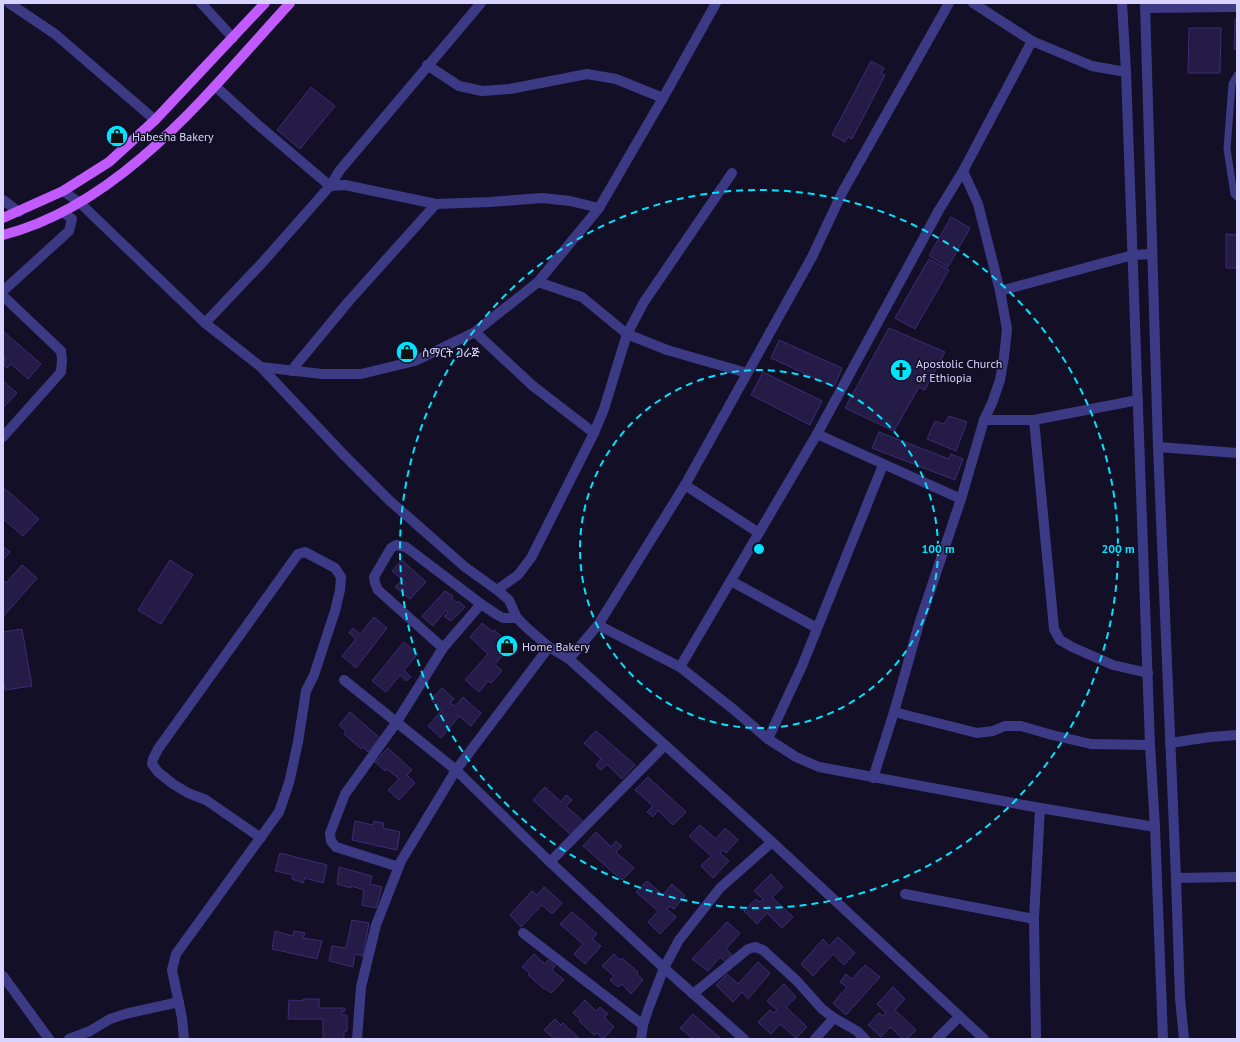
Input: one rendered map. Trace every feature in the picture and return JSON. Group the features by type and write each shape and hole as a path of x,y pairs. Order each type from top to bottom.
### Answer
{"main road":[{"path":"3,218 63,191 109,162 155,120 265,3"},
{"path":"3,235 63,212 80,203 126,171 178,124 215,86 290,3"}],"street":[{"path":"9,3 55,34 155,120"},
{"path":"201,3 233,38"},
{"path":"261,367 292,371 361,374 415,361 475,332 538,282 598,208 663,98 716,3"},
{"path":"568,659 598,625 686,485 812,257 843,191 949,3"},
{"path":"973,3 1032,42 1092,66 1126,72"},
{"path":"1122,3 1133,255 1150,745 1155,827 1163,1039"},
{"path":"205,322 262,263 330,186 340,170 475,5"},
{"path":"1184,1039 1180,998 1158,447 1145,6 1237,7"},
{"path":"680,667 817,434 939,210 963,171 1032,42"},
{"path":"427,65 459,86 482,91 510,89 587,74 616,79 663,98"},
{"path":"215,86 330,186 345,186 436,204 542,198 570,201 598,208"},
{"path":"873,778 894,712 919,624 961,500 984,420 1000,380 1004,357 1007,329 1000,291 978,204 963,171"},
{"path":"497,590 518,575 531,558 594,433 604,409 627,334 644,302 732,173"},
{"path":"63,191 80,203 205,322 261,367 342,453 390,501 465,568 509,600 517,618 549,647 568,659 665,745 984,1039"},
{"path":"3,200 19,212"},
{"path":"292,371 349,301 436,204"},
{"path":"3,291 69,232 72,219 63,212"},
{"path":"1000,291 1133,255 1152,254"},
{"path":"538,282 582,297 627,334 667,350 747,373"},
{"path":"3,296 60,351 62,360 60,372 3,437"},
{"path":"475,332 533,386 594,433"},
{"path":"984,420 1034,420 1138,400"},
{"path":"1034,420 1054,629 1060,640 1072,647 1113,665 1148,673"},
{"path":"817,434 961,500"},
{"path":"1158,447 1237,453"},
{"path":"768,740 802,666 884,464"},
{"path":"686,485 759,533"},
{"path":"443,648 378,590 374,577 391,548 396,545 406,547 481,604 504,618 517,618"},
{"path":"184,1039 182,1018 172,970 176,954 261,838 279,812 298,742 306,691 314,675 335,611 340,590 341,577 335,568 305,552 298,554 158,749 152,764 158,772 172,784 188,793 206,800 261,838"},
{"path":"731,581 817,628"},
{"path":"399,867 336,847 331,841 330,833 345,794 396,723 443,648 481,604"},
{"path":"598,625 680,667 733,709 768,740 796,757 819,767 1040,808 1155,827"},
{"path":"357,1039 361,987 376,925 399,867 456,770 549,647"},
{"path":"344,680 456,770 550,862 664,968 744,1039"},
{"path":"894,712 977,732 1005,726 1020,726 1091,744 1150,745"},
{"path":"1170,743 1237,734"},
{"path":"550,862 665,745"},
{"path":"1153,790 1171,788"},
{"path":"1036,1037 1034,919 1040,808"},
{"path":"641,1039 643,1025 664,968 679,940 720,888 772,842"},
{"path":"1176,878 1237,877"},
{"path":"905,894 1034,919"},
{"path":"523,933 643,1025"},
{"path":"693,994 748,949 755,947 763,950 797,981 822,1009 834,1018 857,1031 865,1039"},
{"path":"3,976 48,1039"},
{"path":"69,1039 90,1031 110,1019 125,1014 179,1002"},
{"path":"937,1039 959,1017"},
{"path":"815,1039 834,1018"}],"lane":[{"path":"1237,75 1232,84 1227,149 1234,194 1237,197"}],"building":[{"path":"1235,19 1237,19 1237,49 1234,49"},
{"path":"1189,28 1221,28 1220,73 1188,73"},
{"path":"871,61 884,68 881,73 885,75 852,139 848,137 845,142 832,135"},
{"path":"311,87 335,106 300,149 277,130"},
{"path":"951,217 970,228 948,267 929,256"},
{"path":"1226,234 1237,235 1237,268 1226,268"},
{"path":"929,259 949,270 915,329 895,318"},
{"name":"Apostolic Church of Ethiopia","path":"889,328 945,352 925,390 919,387 894,431 845,408"},
{"path":"3,331 41,364 28,379 11,364 7,368 3,364 5,359 3,357"},
{"path":"779,340 842,368 834,387 771,358"},
{"path":"763,372 822,401 810,425 751,395"},
{"path":"3,381 17,393 3,408"},
{"path":"949,416 967,422 956,451 927,439 935,421 944,424"},
{"path":"879,432 949,459 951,454 963,459 955,480 872,448"},
{"path":"3,487 39,519 23,536 3,519"},
{"path":"3,546 10,552 3,560"},
{"path":"170,560 193,575 161,624 138,610"},
{"path":"402,560 426,582 410,599 395,587 400,582 404,585 406,583 392,571"},
{"path":"22,565 37,578 3,617 3,580 6,583"},
{"path":"445,591 453,596 452,598 456,603 458,601 465,607 451,621 444,616 448,612 446,610 433,626 422,616"},
{"path":"374,617 387,628 356,668 342,656 356,639 349,633 353,628 360,634"},
{"path":"482,623 493,632 494,630 506,640 505,642 510,647 495,664 502,671 491,683 488,681 479,692 465,680 488,654 470,637"},
{"path":"22,629 32,686 5,690 3,680 3,632"},
{"path":"404,642 418,654 404,670 411,677 406,681 400,675 386,692 372,681"},
{"path":"442,688 454,699 450,703 455,706 463,697 481,713 471,726 459,716 441,738 428,726 442,710 431,700"},
{"path":"350,712 380,738 368,752 363,747 361,749 344,734 346,731 339,725"},
{"path":"596,731 635,765 622,779 607,764 601,770 596,765 601,759 584,743"},
{"path":"388,748 412,770 407,775 415,783 399,800 388,790 399,779 387,769 385,771 375,762"},
{"path":"648,777 686,812 673,825 658,810 653,817 647,812 653,806 635,790"},
{"path":"545,787 561,802 566,795 572,800 566,806 584,822 571,835 533,800"},
{"path":"355,821 373,825 374,821 384,823 383,828 400,832 397,850 352,840"},
{"path":"700,825 716,839 725,828 738,840 726,853 723,850 720,853 729,861 713,878 701,866 711,856 689,836"},
{"path":"596,832 611,847 616,841 622,846 616,852 634,868 622,880 583,846"},
{"path":"280,853 327,865 323,883 305,878 303,883 292,879 293,875 275,871"},
{"path":"339,867 372,876 370,884 382,887 376,908 362,905 364,890 337,884"},
{"path":"771,874 783,887 772,897 793,917 782,928 767,913 757,924 744,911 756,899 760,902 763,899 754,891"},
{"path":"647,881 663,895 672,884 685,896 674,909 670,906 667,909 676,917 660,934 648,922 658,911 636,892"},
{"path":"544,887 562,903 552,914 542,905 521,927 510,915 532,891 537,895"},
{"path":"572,912 597,934 592,939 601,946 585,964 574,954 583,944 560,924"},
{"path":"352,920 369,923 363,956 355,954 353,967 329,961 332,946 346,948"},
{"path":"727,922 740,933 726,949 732,955 726,962 720,957 708,971 692,959"},
{"path":"275,931 293,936 294,931 305,933 303,938 322,941 317,959 272,949"},
{"path":"838,937 855,953 844,965 833,954 813,976 801,964 823,939 829,946"},
{"path":"534,954 545,964 548,960 555,966 552,970 564,980 551,993 528,975 530,973 522,967"},
{"path":"614,954 620,960 622,958 638,972 637,974 643,980 631,994 622,984 618,987 610,980 614,976 602,966"},
{"path":"758,962 770,973 748,999 742,992 733,1002 716,985 727,974 738,984"},
{"path":"865,965 880,977 846,1015 833,1003 847,987 840,982 846,974 852,979"},
{"path":"784,984 796,997 786,1007 807,1027 796,1038 780,1024 771,1034 758,1022 770,1010 773,1013 777,1010 767,1001"},
{"path":"893,987 905,999 895,1010 916,1030 907,1039 903,1039 890,1027 881,1037 868,1025 879,1013 883,1016 886,1013 877,1004"},
{"path":"303,999 319,999 319,1008 345,1008 345,1011 342,1011 342,1015 347,1015 347,1031 344,1032 344,1039 323,1039 323,1019 288,1019 289,1000 303,1001"},
{"path":"585,1000 596,1011 600,1007 608,1014 604,1017 614,1027 603,1039 597,1033 594,1035 573,1013"},
{"path":"693,1014 721,1039 693,1039 680,1028"},
{"path":"555,1019 561,1025 563,1023 579,1038 554,1039 544,1030"}],"place":[{"name":"Habesha Bakery","path":"117,136"},
{"name":"ስማርት ጋራጅ","path":"407,352"},
{"name":"Apostolic Church of Ethiopia","path":"901,370"},
{"name":"Home Bakery","path":"507,646"}]}
